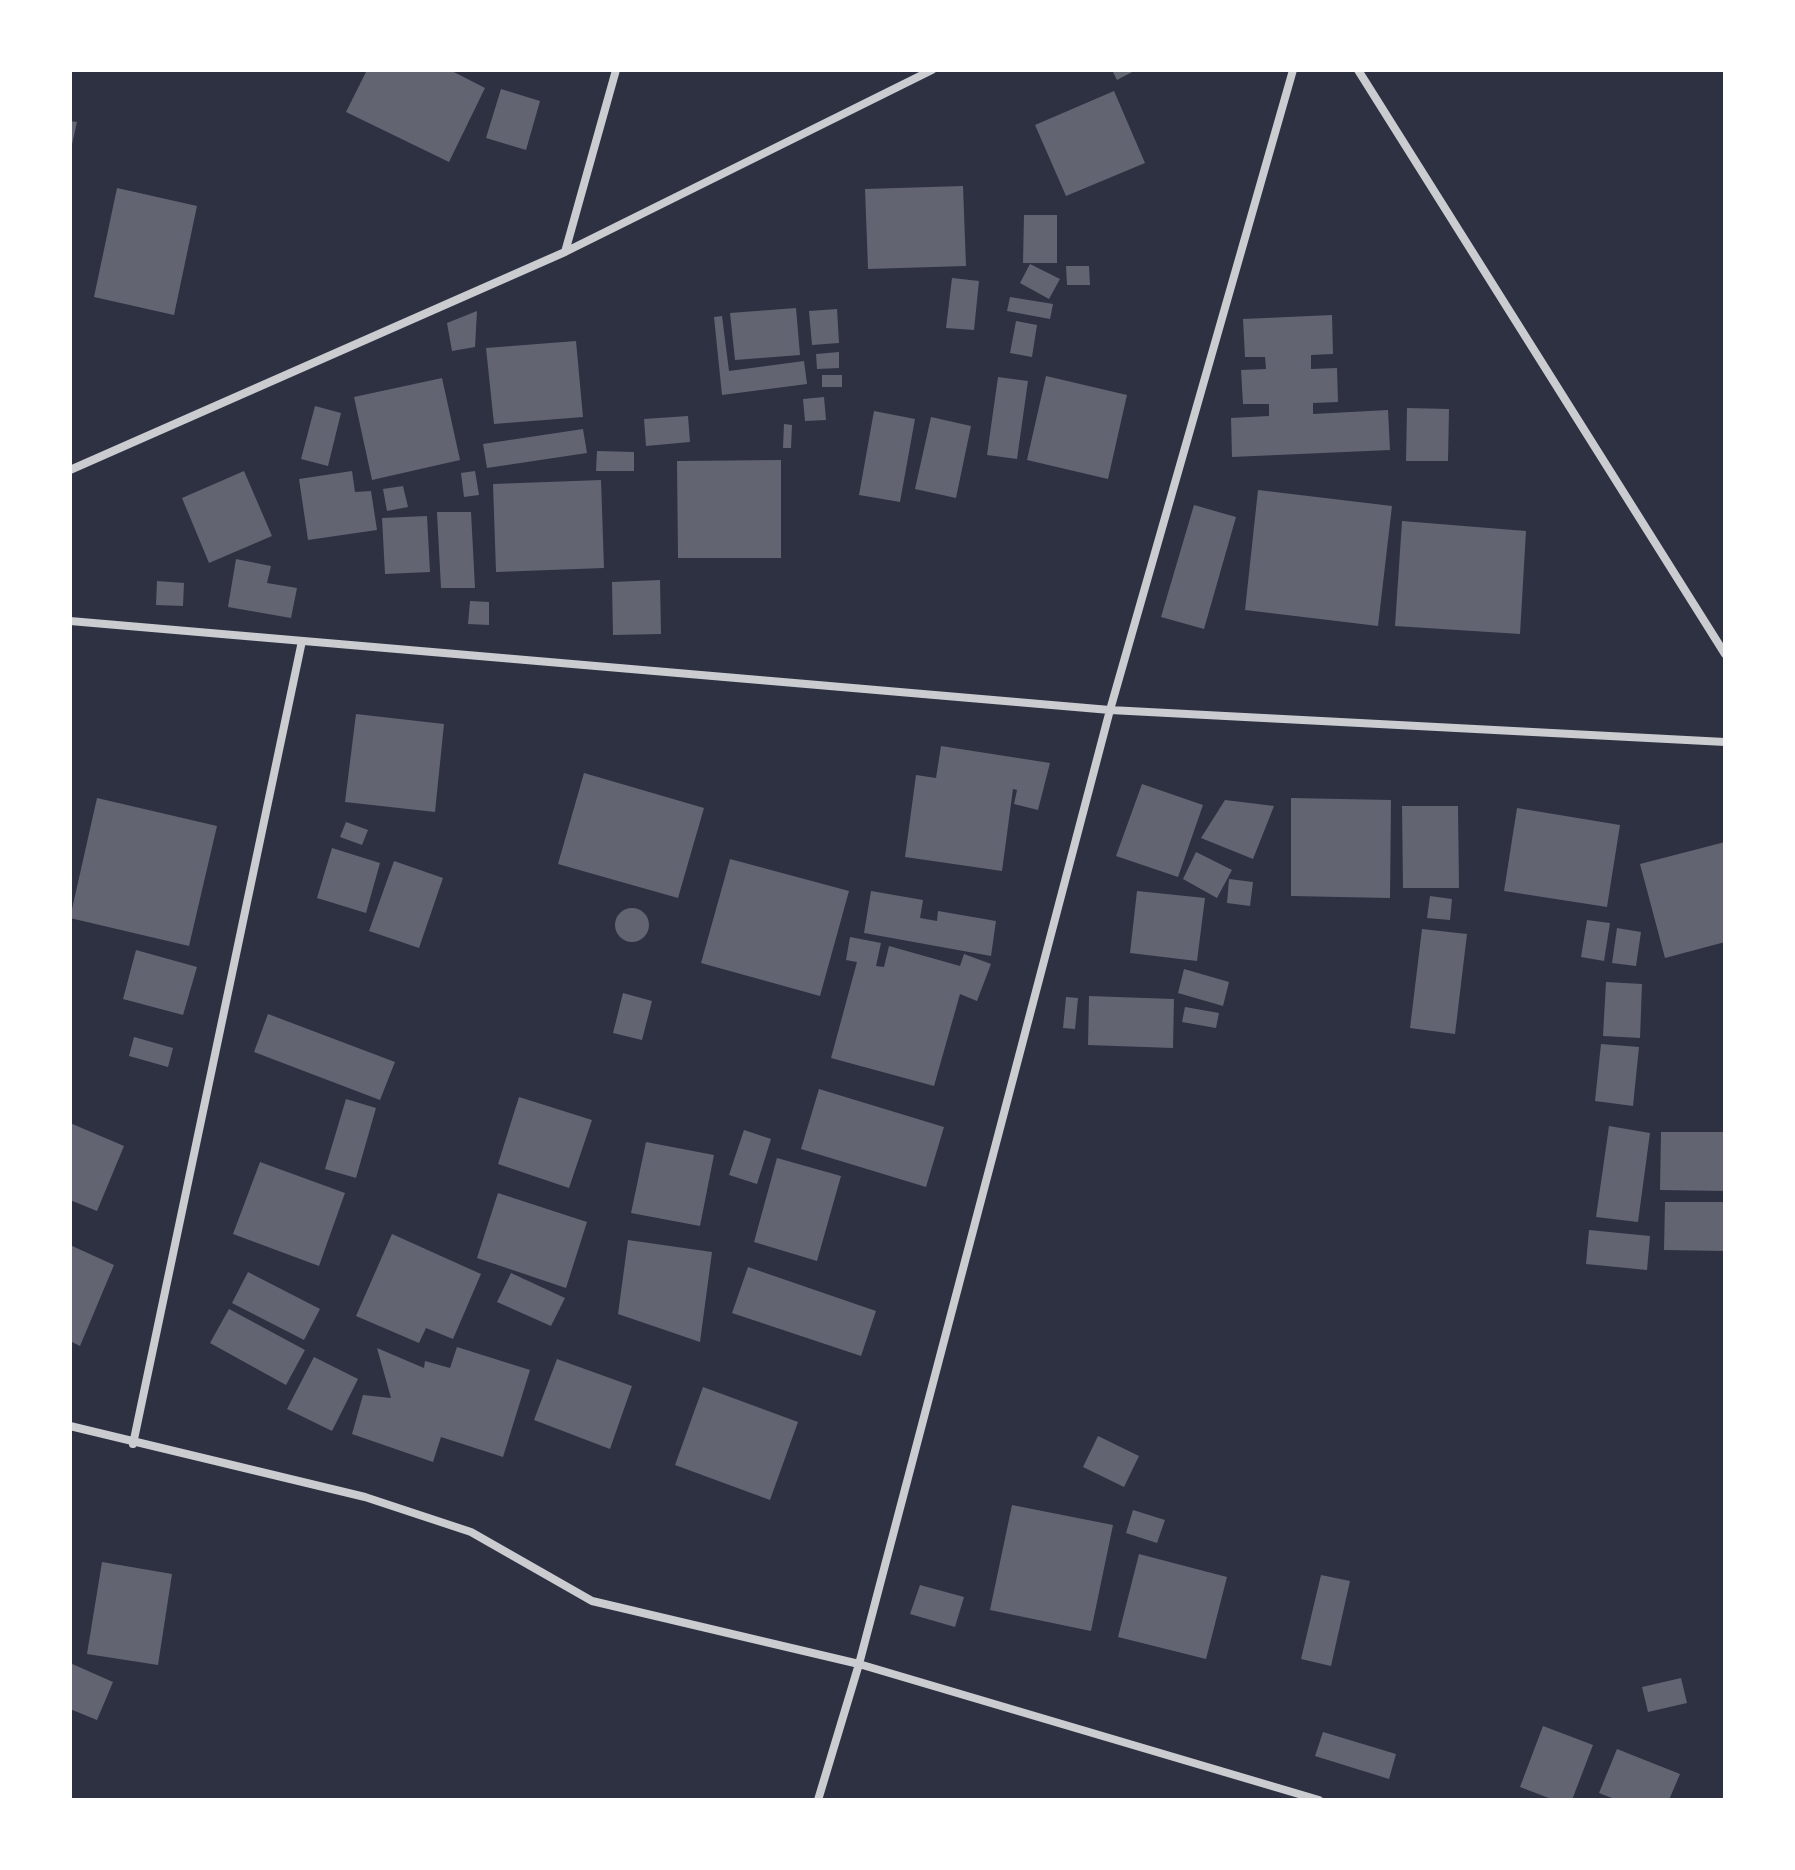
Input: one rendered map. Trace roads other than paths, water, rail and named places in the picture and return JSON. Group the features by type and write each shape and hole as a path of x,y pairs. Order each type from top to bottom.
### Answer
{"street":[{"path":"565,252 616,70"},
{"path":"70,470 565,252 932,70"},
{"path":"818,1800 859,1664 1110,710 1293,70"},
{"path":"1358,70 1724,649"},
{"path":"70,621 1110,710 1725,742"},
{"path":"133,1444 302,641"},
{"path":"70,1426 133,1444 365,1497 471,1532 592,1601 859,1664 1319,1800"}]}
